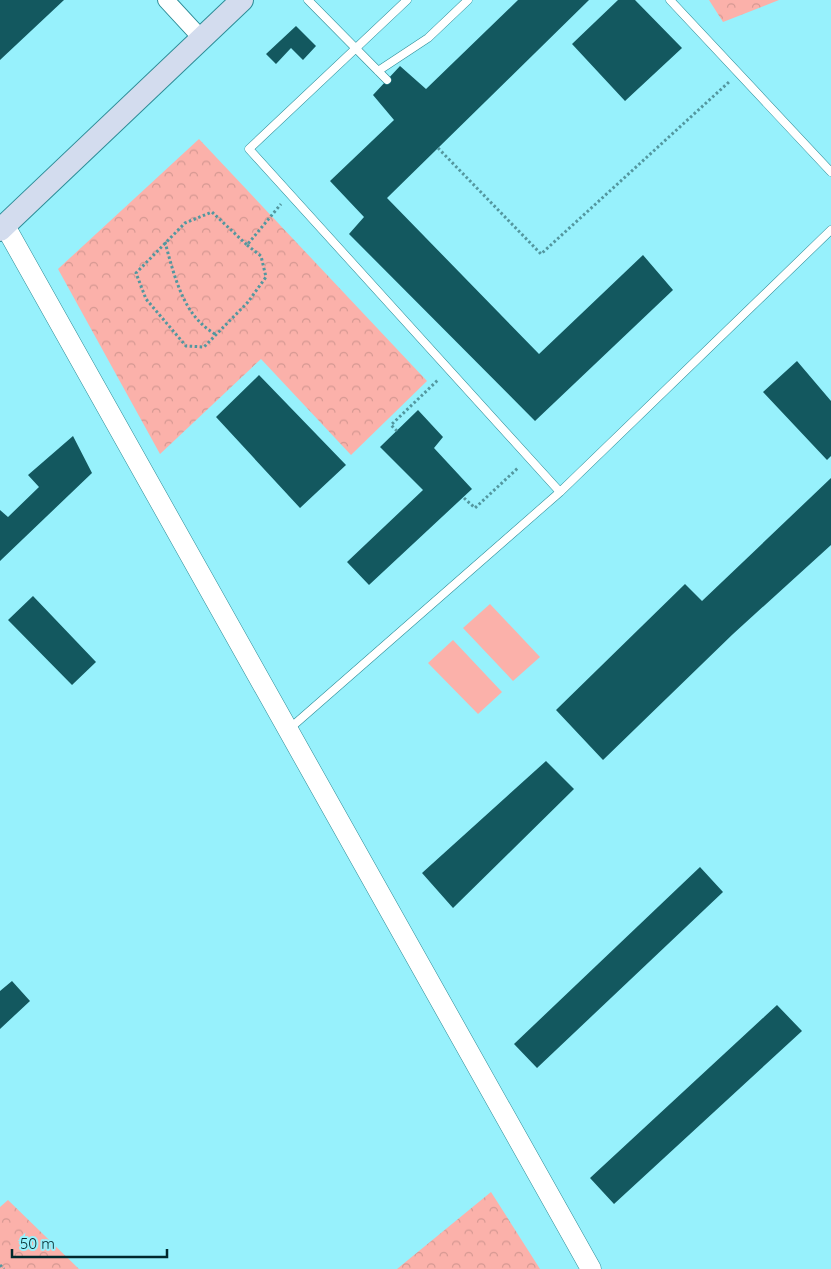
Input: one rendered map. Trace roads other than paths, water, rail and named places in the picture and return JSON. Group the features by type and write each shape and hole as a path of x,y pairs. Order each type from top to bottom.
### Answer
{"main road":[{"path":"2,228 242,0"}],"street":[{"path":"166,0 202,39"},
{"path":"2,228 288,730 591,1269"}],"lane":[{"path":"308,0 387,80"},
{"path":"407,0 249,149 560,492"},
{"path":"378,71 428,38 468,0"},
{"path":"670,0 831,172"},
{"path":"288,730 560,492 831,230"}]}
